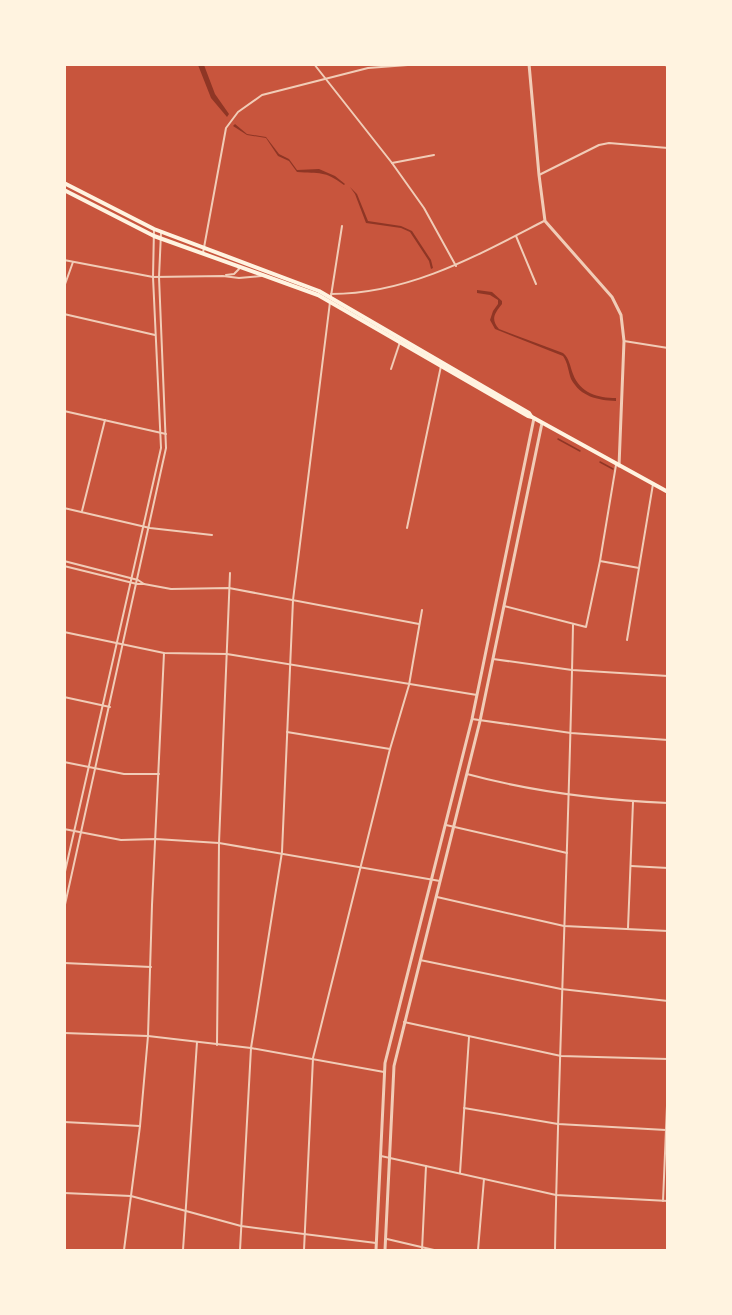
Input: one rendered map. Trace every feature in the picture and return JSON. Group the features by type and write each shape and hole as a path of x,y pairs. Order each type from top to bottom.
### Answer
{"main road":[{"path":"64,183 154,229 237,266 330,298 530,413 542,423 668,492"},
{"path":"64,190 154,236 319,291 400,342 442,364"}],"street":[{"path":"314,64 392,163 424,208 456,266"},
{"path":"203,251 226,128 238,112 262,95 368,68 421,64"},
{"path":"504,606 573,625 586,627 588,623 617,465 624,341 623,322 616,304 545,221 529,64"},
{"path":"662,64 668,66"},
{"path":"539,176 599,145 609,143 668,148"},
{"path":"392,163 434,155"},
{"path":"330,298 380,290 456,266 545,221"},
{"path":"240,1251 251,1048 282,852 292,600 330,298 342,226"},
{"path":"64,876 161,448 153,278 154,229"},
{"path":"64,909 166,448 159,277 161,232"},
{"path":"516,236 536,284"},
{"path":"64,260 153,278 223,276 239,278 262,275"},
{"path":"64,287 73,262"},
{"path":"223,276 237,272 239,269 237,266"},
{"path":"64,314 156,336"},
{"path":"624,341 668,348"},
{"path":"391,369 400,342"},
{"path":"407,528 442,364"},
{"path":"64,411 166,434"},
{"path":"376,1251 384,1072 472,719 533,417"},
{"path":"82,512 105,420"},
{"path":"385,1251 393,1077 396,1056 480,721 542,423"},
{"path":"627,640 652,484"},
{"path":"64,508 150,528 212,535"},
{"path":"513,520 521,522"},
{"path":"64,561 138,580 144,584"},
{"path":"600,561 639,568"},
{"path":"64,566 130,583 171,590 229,588 418,624"},
{"path":"216,1045 219,843 230,573"},
{"path":"304,1251 313,1058 390,749 409,685 422,610"},
{"path":"493,618 501,620"},
{"path":"555,1251 561,989 570,796 573,625"},
{"path":"64,632 164,653 227,654 477,695"},
{"path":"124,1251 140,1126 148,1036 164,653"},
{"path":"493,659 572,670 668,676"},
{"path":"64,697 110,707"},
{"path":"472,719 571,733 668,740"},
{"path":"287,732 390,749"},
{"path":"64,762 124,774 159,774"},
{"path":"467,774 570,796 668,803"},
{"path":"628,928 633,802"},
{"path":"446,825 567,853"},
{"path":"64,829 122,840 156,839 219,843 282,852 440,881"},
{"path":"630,866 668,868"},
{"path":"436,896 564,926 668,931"},
{"path":"418,932 426,934"},
{"path":"420,960 561,989 668,1001"},
{"path":"64,963 151,967"},
{"path":"404,1022 561,1056 668,1059"},
{"path":"64,1033 148,1036 251,1048 384,1072"},
{"path":"460,1173 469,1037"},
{"path":"183,1251 197,1042"},
{"path":"388,1053 396,1056"},
{"path":"663,1201 668,1082"},
{"path":"464,1108 558,1124 666,1130"},
{"path":"64,1122 140,1126"},
{"path":"381,1156 556,1195 668,1201"},
{"path":"422,1249 426,1166"},
{"path":"478,1251 484,1179"},
{"path":"64,1193 131,1196 241,1226 385,1244"},
{"path":"386,1239 434,1251"}],"shaded area":[{"path":"198,65 204,65 215,94 229,114 227,117 211,98"},
{"path":"235,124 247,134 266,137 279,154 289,159 297,170 319,169 335,176 345,184 322,174 297,172 289,161 278,156 266,138 247,135 233,126"},
{"path":"350,187 357,194 368,221 401,226 412,231 431,260 433,268 431,269 429,261 410,232 401,228 366,223"},
{"path":"477,290 492,292 502,301 494,319 499,329 563,353 580,386 590,393 616,398 616,401 602,400 580,390 571,379 563,356 495,329 490,320 498,300 490,295 477,293"}],"waterway":[{"path":"558,439 580,451"},
{"path":"600,462 613,469"}]}
